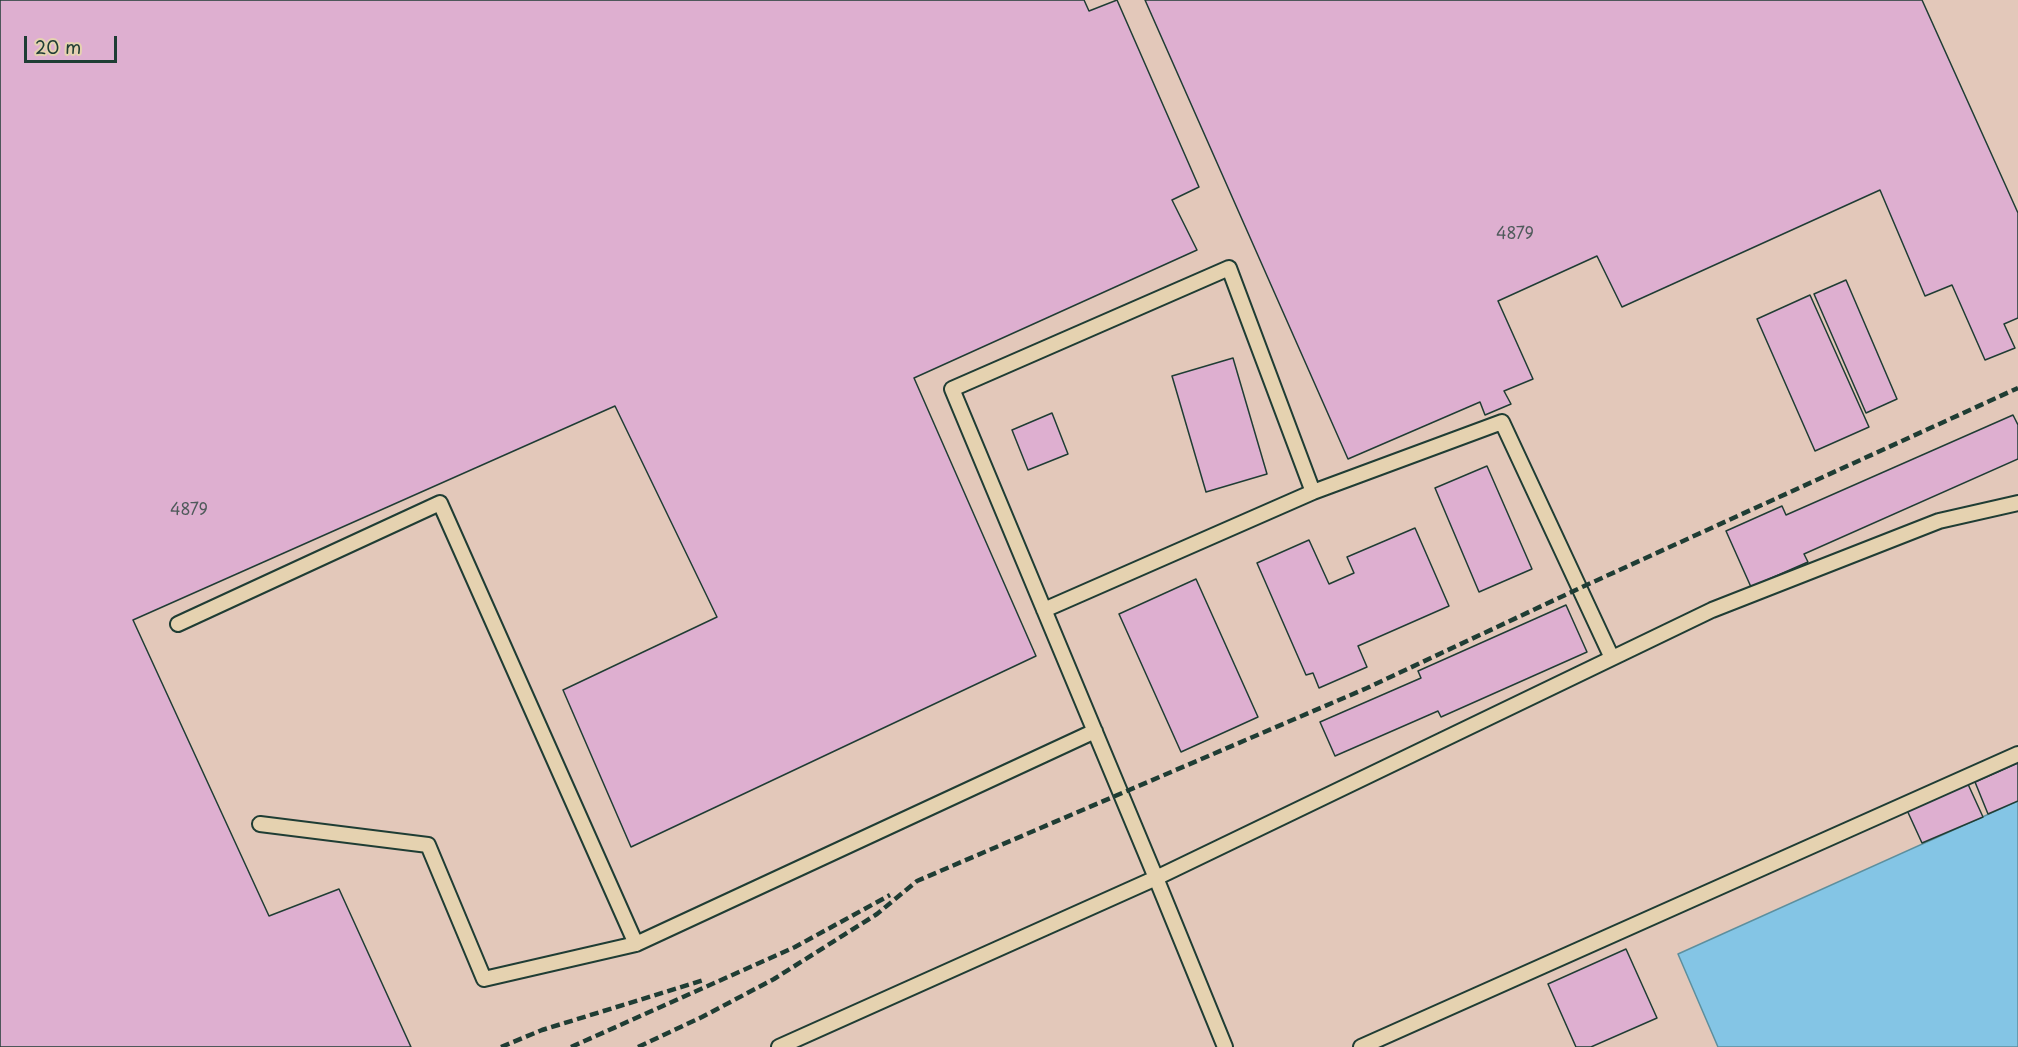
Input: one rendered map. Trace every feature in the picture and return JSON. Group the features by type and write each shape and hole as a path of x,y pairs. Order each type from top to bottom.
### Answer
{"lane":[{"path":"1225,1047 952,389 1229,268 1313,492"},
{"path":"1044,610 1313,492 1502,422 1612,658"},
{"path":"178,624 440,502 636,944"},
{"path":"779,1047 1156,878 1712,610 1939,521 2018,503"},
{"path":"260,824 428,845 484,979 636,944 1095,732"},
{"path":"1361,1047 2018,754"}],"shaded area":[{"path":"0,0 2018,0 2018,1047 0,1047"}],"water":[{"path":"2018,801 2018,1047 1718,1047 1678,954"}],"building":[{"path":"0,0 1084,0 1089,11 1117,0 1199,187 1172,200 1197,250 914,378 1036,656 631,847 563,690 717,617 615,406 133,620 269,916 339,889 411,1047 0,1047"},
{"path":"1145,0 1922,0 2018,213 2018,318 2004,324 2015,348 1985,360 1952,285 1925,296 1880,190 1622,307 1597,256 1498,301 1533,379 1504,391 1511,404 1485,415 1480,402 1348,459"},
{"path":"1846,280 1897,399 1866,413 1814,294"},
{"path":"1810,295 1869,427 1815,451 1757,319"},
{"path":"1233,358 1267,474 1206,492 1172,376"},
{"path":"1052,413 1068,454 1028,470 1012,430"},
{"path":"2013,415 2018,425 2018,459 1804,554 1808,562 1751,587 1726,531 1782,506 1786,515"},
{"path":"1487,466 1532,569 1479,592 1435,488"},
{"path":"1415,528 1449,606 1358,646 1367,667 1319,688 1313,673 1306,675 1257,563 1309,540 1329,584 1354,573 1347,557"},
{"path":"1196,579 1258,717 1181,752 1119,614"},
{"path":"1566,605 1587,652 1441,717 1438,711 1335,756 1320,722 1421,678 1418,671"},
{"path":"2018,763 2018,801 1988,814 1975,782"},
{"path":"1967,782 1983,817 1922,843 1906,808"},
{"path":"1626,949 1657,1018 1591,1047 1576,1047 1548,984"}],"railway":[{"path":"638,1047 774,979 877,914 917,881 1367,688 2018,388"},
{"path":"571,1047 795,947 890,895"},
{"path":"501,1047 542,1030 704,980"}]}
